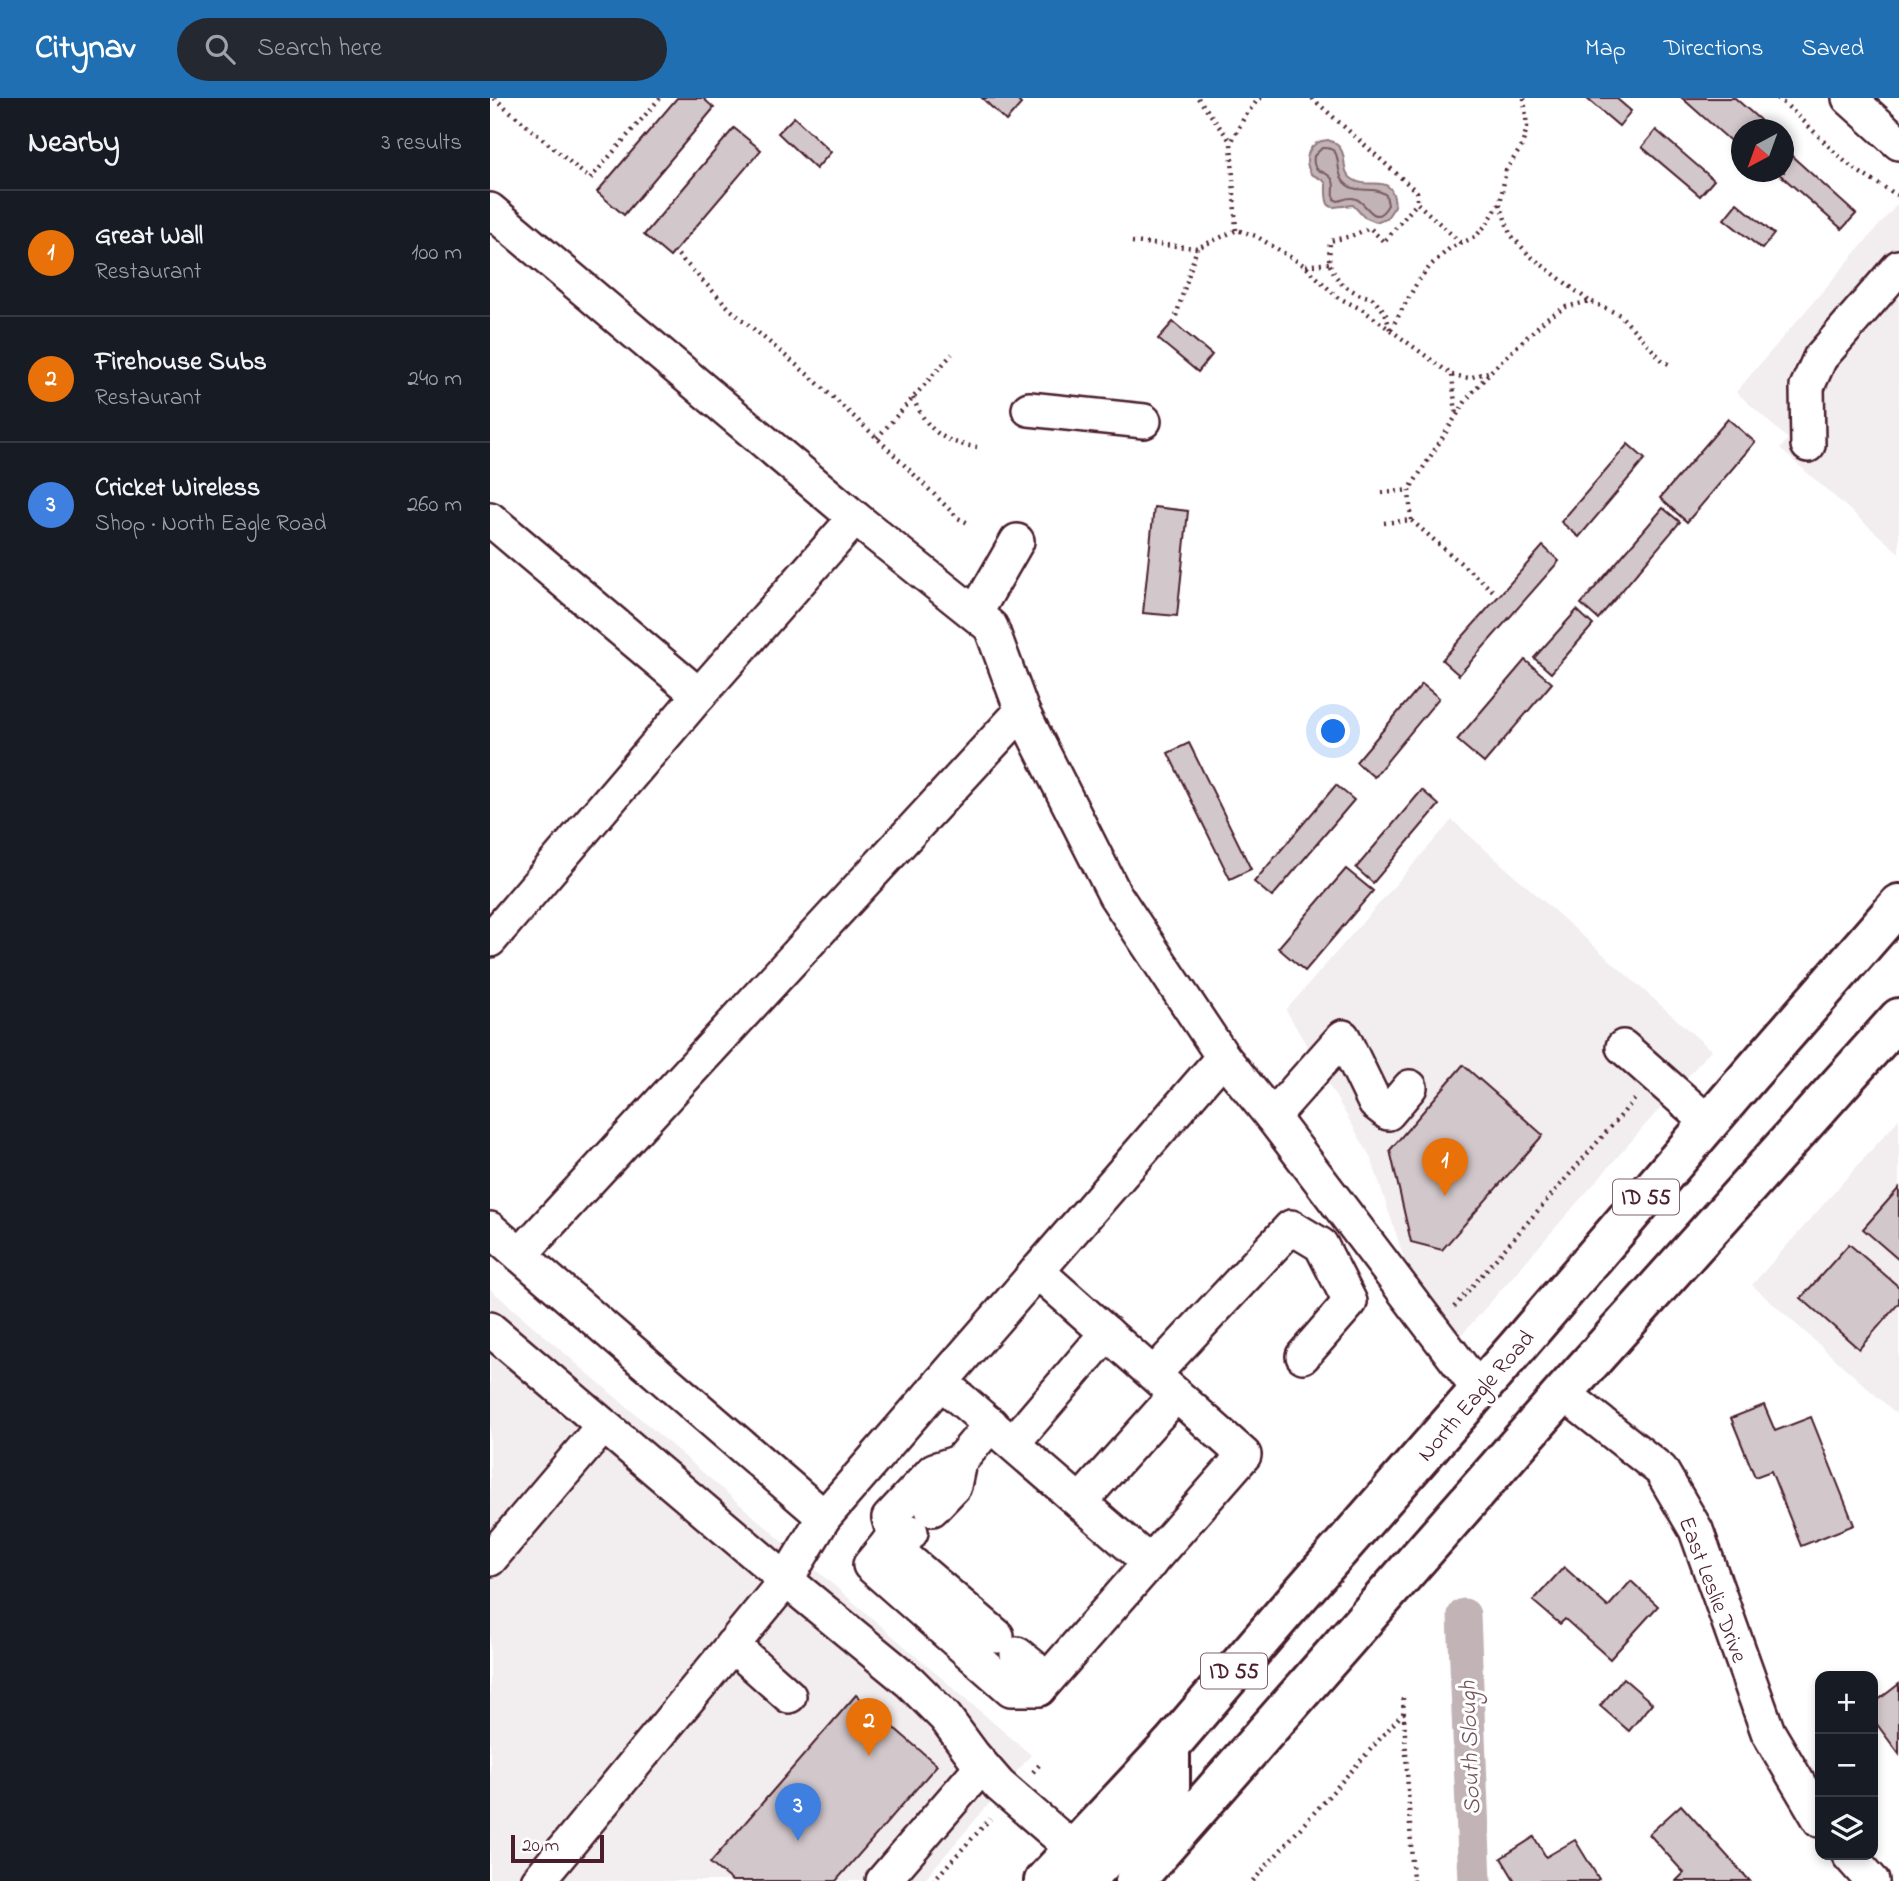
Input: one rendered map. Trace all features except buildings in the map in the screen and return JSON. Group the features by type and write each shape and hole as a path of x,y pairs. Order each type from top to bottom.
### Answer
{"highway":[{"name":"North Eagle Road","path":"1044,1881 1079,1865 1170,1746 1899,904"},
{"name":"ID 55","path":"1135,1881 1563,1393 1899,1018"}],"street":[{"path":"1849,98 1899,143"},
{"path":"490,210 855,518 991,627 1022,711 1115,895 1223,1057 1272,1117 1479,1390"},
{"path":"1808,445 1807,387 1820,358 1899,267"},
{"path":"1029,409 1144,421"},
{"path":"490,940 699,695 855,518"},
{"path":"490,519 699,695"},
{"path":"975,614 1017,541"},
{"path":"520,1255 1022,711"},
{"path":"1272,1117 1343,1037 1375,1103 1388,1113 1410,1087"},
{"path":"1623,1047 1709,1123"},
{"path":"539,1881 786,1580 824,1517 1223,1057"},
{"path":"1080,1502 1165,1385 1291,1227 1321,1245 1350,1302 1303,1356"},
{"path":"490,1229 824,1517"},
{"path":"959,1462 954,1486 870,1565 1011,1689 1039,1689 1244,1455 1037,1271"},
{"path":"490,1329 910,1682 944,1717 1005,1791 1079,1865"},
{"path":"1039,1689 1032,1666 1007,1645 907,1530 889,1518 934,1470 959,1462 1002,1433 1107,1333"},
{"path":"942,1382 1150,1563"},
{"name":"East Leslie Drive","path":"1563,1393 1661,1470 1696,1530 1768,1732 1815,1812"},
{"path":"490,1559 603,1426"},
{"path":"732,1645 789,1696"},
{"path":"883,1881 982,1766"},
{"path":"1853,1860 1872,1881"}],"path":[{"path":"494,98 590,180 660,98"},
{"path":"1198,98 1231,143"},
{"path":"1236,230 1231,143 1254,100 1262,98"},
{"path":"1312,98 1417,191 1417,203 1384,242 1370,228 1330,241 1329,262 1342,284 1372,298 1385,312 1390,330"},
{"path":"1390,330 1417,283 1431,265 1450,248 1475,237 1500,204 1506,170 1522,146 1527,127 1524,98"},
{"path":"1777,98 1796,112 1856,170 1899,196"},
{"path":"1417,203 1461,243"},
{"path":"1500,204 1510,234 1529,256 1590,301 1620,315 1663,361 1671,365"},
{"path":"1132,242 1197,248 1237,230 1256,236 1305,266 1337,297 1363,310 1452,375 1469,378 1491,371"},
{"path":"1176,316 1197,248"},
{"path":"678,255 731,310 813,379 958,518 968,523"},
{"path":"1305,266 1329,262"},
{"path":"1493,591 1411,520 1409,491 1456,414 1491,371 1547,318 1566,307 1590,301"},
{"path":"877,438 952,354"},
{"path":"1452,375 1456,414"},
{"path":"913,398 921,417 941,435 960,445 977,447"},
{"path":"1382,493 1409,491"},
{"path":"1384,523 1411,520"},
{"path":"1433,1331 1642,1091"},
{"path":"1403,1698 1413,1881"},
{"path":"1254,1881 1404,1712"},
{"path":"1029,1776 1042,1762"},
{"path":"933,1881 995,1813"}],"shaded area":[{"path":"1899,202 1899,553 1780,449 1788,439 1736,392"},
{"path":"1452,820 1711,1050 1452,1346 1425,1322 1371,1158 1286,1010"},
{"path":"1899,1119 1899,1416 1752,1285"},
{"path":"490,1289 1031,1755 923,1881 490,1881"}],"water":[{"path":"1328,140 1341,149 1346,171 1354,180 1390,188 1395,206 1387,218 1376,222 1364,217 1353,205 1334,207 1328,204 1326,184 1311,174 1307,156 1316,143"}],"waterway":[{"name":"South Slough","path":"1464,1615 1475,1881"}],"place":[{"name":"Great Wall","path":"1445,1196"},
{"name":"Firehouse Subs","path":"869,1756"},
{"name":"Cricket Wireless","path":"798,1841"}]}
